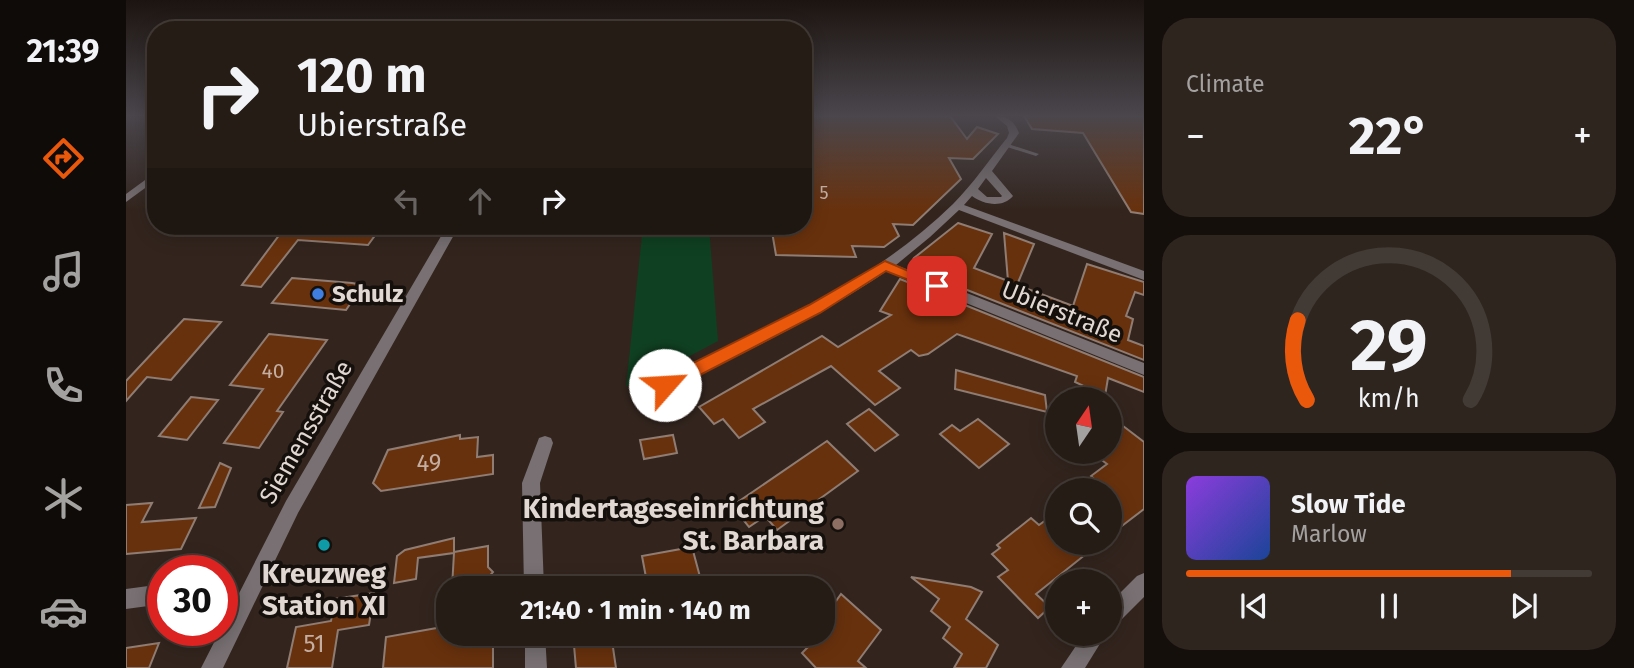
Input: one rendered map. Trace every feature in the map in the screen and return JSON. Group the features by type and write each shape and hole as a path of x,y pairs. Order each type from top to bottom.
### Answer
{"street":[{"path":"665,385 814,309 885,265 957,206 1004,147"},
{"path":"971,189 984,200 1004,200 1008,196 986,171"},
{"path":"126,199 147,182"},
{"path":"957,206 1144,276"},
{"name":"Siemensstraße","path":"212,668 292,507 448,235"},
{"name":"Ubierstraße","path":"885,265 1144,369"},
{"path":"534,576 531,482 545,443"},
{"path":"1122,605 1144,583"},
{"path":"126,599 147,596"},
{"path":"535,646 536,668"},
{"path":"1072,668 1088,646"}],"lane":[{"path":"1013,147 1036,154"}],"green space":[{"path":"642,235 710,235 718,341 675,364 655,367 626,387"}],"building":[{"path":"812,147 985,147 973,159 949,158 961,179 913,225 893,224 899,236 884,247 852,246 856,257 776,255 773,235 812,235"},
{"path":"1092,147 1144,147 1144,214 1131,212"},
{"path":"958,223 992,234 974,268 1008,281 1004,233 1034,244 1017,285 1073,306 1087,264 1144,282 1144,295 1135,292 1126,316 1133,319 1128,340 1144,346 1144,360 909,267 914,258"},
{"path":"279,235 375,235 368,245 298,240 261,287 242,285"},
{"name":"Schulz","path":"292,278 363,285 346,310 272,303"},
{"path":"900,279 1144,377 1144,392 1108,378 1106,387 1086,387 1075,382 1077,376 957,334 928,354 919,356 911,350 879,371 900,388 875,405 831,366 753,409 765,422 739,438 723,419 714,424 699,407 822,336 838,347 891,315 880,311"},
{"path":"184,319 221,322 171,380 147,377 126,401 126,381"},
{"path":"269,334 327,340 277,411 283,412 259,448 224,443 263,389 230,385"},
{"path":"956,370 1045,395 1045,412 955,389"},
{"path":"191,397 218,400 187,440 159,436"},
{"path":"869,409 898,435 875,451 847,424"},
{"path":"978,419 1009,444 979,468 940,434 952,425 960,431"},
{"path":"1122,425 1144,442 1144,509 1122,526 1122,478 1091,476 1107,464 1122,464"},
{"path":"460,435 460,439 478,437 477,457 493,455 493,474 381,491 373,483 388,450"},
{"path":"673,435 677,453 644,459 640,440"},
{"path":"827,441 858,471 777,530 765,516 749,527 732,506"},
{"path":"220,463 231,468 215,507 199,508"},
{"path":"152,503 142,522 196,518 181,549 126,554 126,505"},
{"path":"1031,518 1039,525 1045,521 1045,555 1085,555 1067,569 1045,569 1045,587 1036,594 1045,602 1045,612 1038,618 998,577 1008,570 992,554 1000,548 997,545"},
{"path":"454,538 454,552 488,546 488,567 493,572 490,576 453,576 454,553 418,558 416,579 394,583 397,556 405,550"},
{"path":"692,547 700,576 646,576 642,556"},
{"path":"911,577 971,587 982,592 966,619 998,645 986,668 954,668 962,654 943,638 950,627 931,611 939,599"},
{"path":"374,593 369,625 338,630 332,668 287,668 296,627 331,621 335,599"},
{"path":"841,594 881,630 858,661 866,668 816,668 802,653 809,646 835,646 835,603"},
{"path":"436,628 436,646 493,646 493,668 383,668 386,637"},
{"path":"158,646 149,668 126,668 126,648"},
{"path":"574,646 613,646 616,668 576,668"}],"place":[{"name":"Schulz","path":"318,294"},
{"name":"Kindertageseinrichtung St. Barbara","path":"838,524"},
{"name":"Kreuzweg Station XI","path":"324,545"}],"route":[{"path":"665,385 814,309 885,265 937,286"}]}
